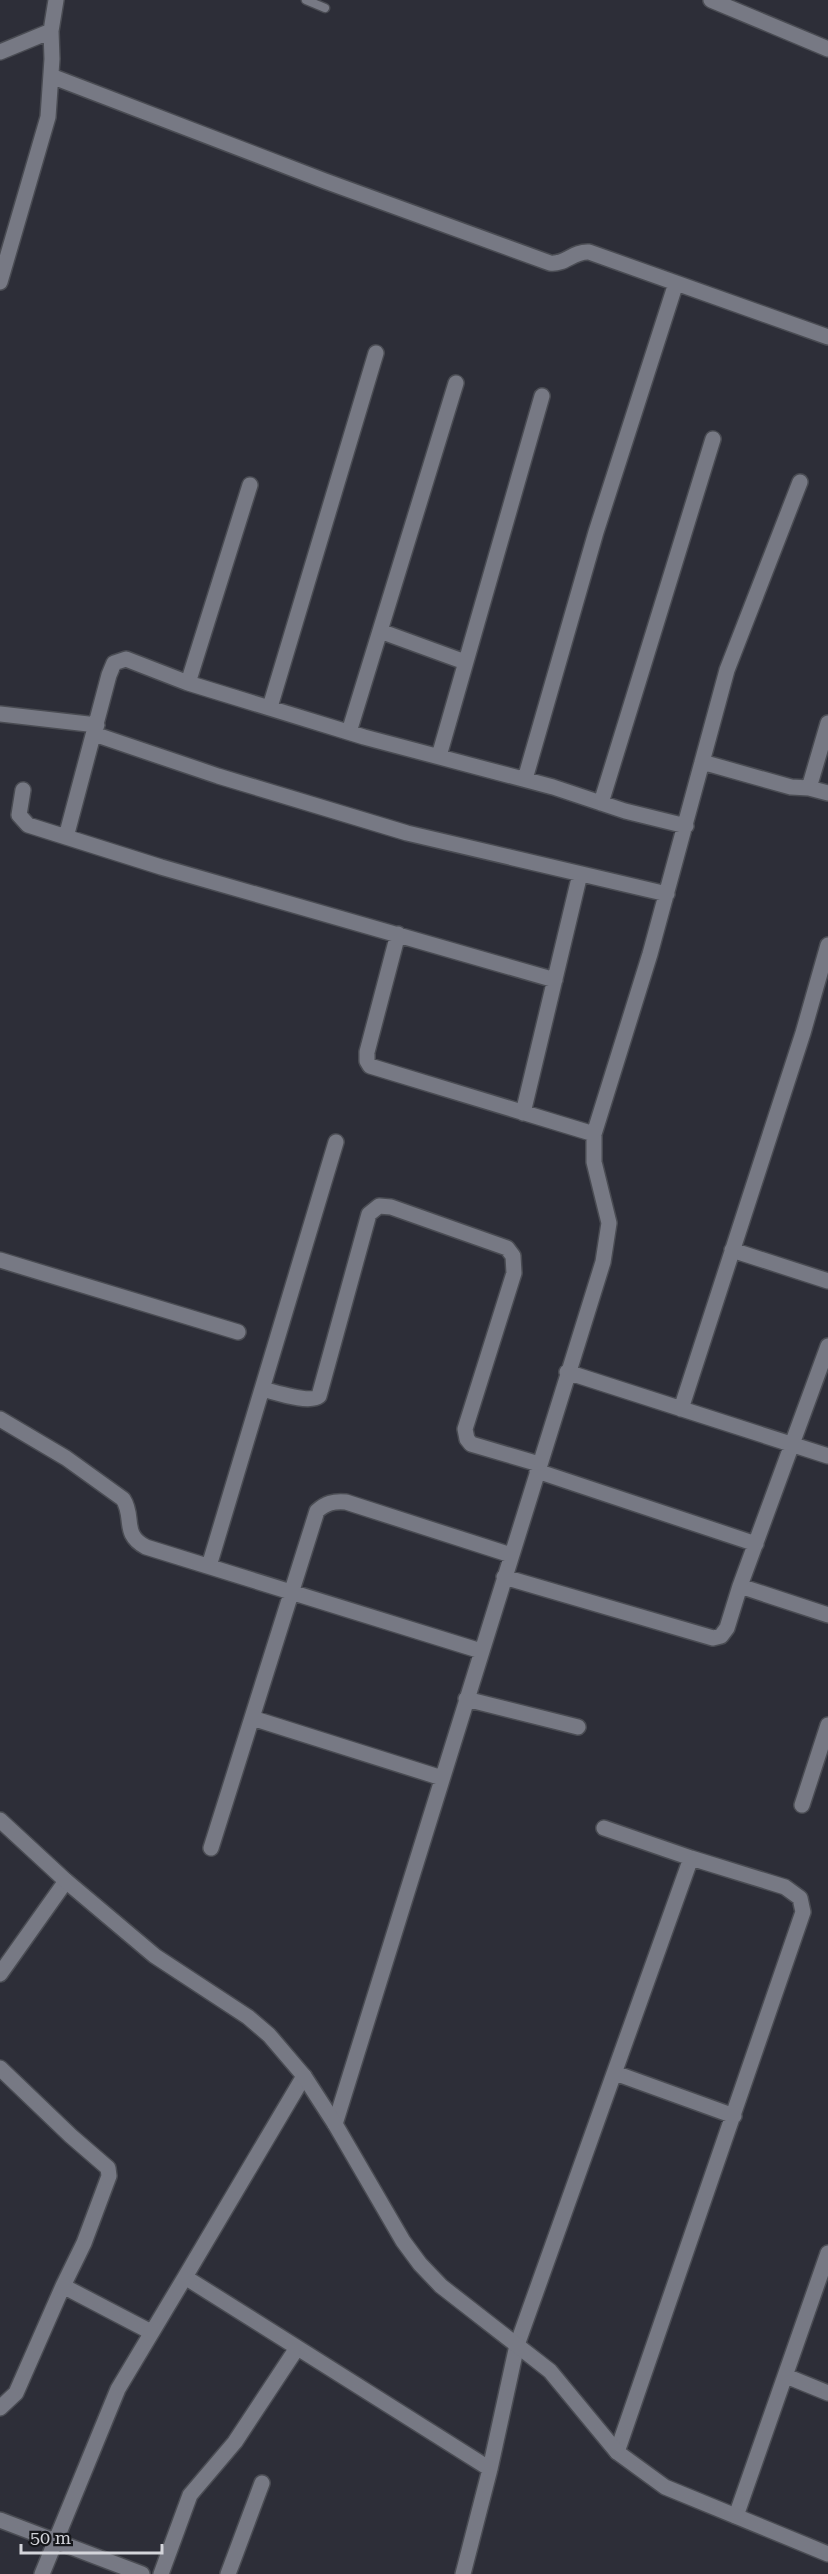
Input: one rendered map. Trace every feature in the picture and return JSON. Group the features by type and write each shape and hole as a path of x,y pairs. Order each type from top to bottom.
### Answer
{"street":[{"path":"0,282 48,117 51,31 56,0"},
{"path":"711,0 828,49"},
{"path":"0,52 51,31"},
{"path":"51,76 325,181 550,263 560,263 576,253 589,252 828,338"},
{"path":"525,779 596,532 676,283"},
{"path":"270,707 376,353"},
{"path":"349,732 456,383"},
{"path":"439,756 542,396"},
{"path":"601,803 713,440"},
{"path":"335,2124 603,1262 609,1223 594,1162 594,1134 667,894 727,670 800,482"},
{"path":"188,683 250,485"},
{"path":"380,631 465,662"},
{"path":"66,837 114,663 126,659 188,683 349,732 525,779 686,826"},
{"path":"0,714 95,730 218,776 407,833 667,894"},
{"path":"809,788 828,723"},
{"path":"702,762 791,787 809,788 828,793"},
{"path":"23,790 18,810 21,819 28,825 161,867 555,980"},
{"path":"523,1113 580,874"},
{"path":"398,934 367,1052 367,1061 370,1066 594,1134"},
{"path":"681,1409 803,1033 828,945"},
{"path":"209,1566 336,1143"},
{"path":"262,1389 308,1399 316,1399 319,1396 369,1214 379,1206 391,1208 507,1248 513,1256 514,1273 465,1429 467,1439 471,1444 756,1544"},
{"path":"732,1251 828,1281"},
{"path":"0,1260 238,1332"},
{"path":"504,1577 713,1638 721,1636 727,1628 740,1586 828,1346"},
{"path":"567,1372 828,1456"},
{"path":"0,1419 66,1458 123,1499 127,1505 129,1527 137,1543 481,1651"},
{"path":"211,1848 317,1511 325,1505 346,1502 511,1555"},
{"path":"740,1586 828,1615"},
{"path":"466,1699 578,1727"},
{"path":"252,1718 442,1778"},
{"path":"802,1805 828,1725"},
{"path":"0,1820 66,1881 155,1956 248,2017 269,2035 304,2076 335,2124 403,2241 420,2264 441,2286 550,2371 617,2452 664,2487 828,2554"},
{"path":"604,1828 785,1887 794,1891 803,1904 800,1928 617,2452"},
{"path":"463,2574 490,2469 517,2344 691,1858"},
{"path":"0,1974 66,1881"},
{"path":"0,2068 108,2168 109,2176 84,2243 16,2393 0,2408"},
{"path":"615,2073 734,2116"},
{"path":"42,2574 118,2389 304,2076"},
{"path":"736,2516 828,2253"},
{"path":"185,2277 490,2469"},
{"path":"63,2286 151,2332"},
{"path":"161,2574 190,2494 235,2442 297,2348"},
{"path":"786,2376 828,2393"},
{"path":"228,2574 262,2483"},
{"path":"0,2520 142,2574"}],"lane":[{"path":"306,0 325,8"}]}
